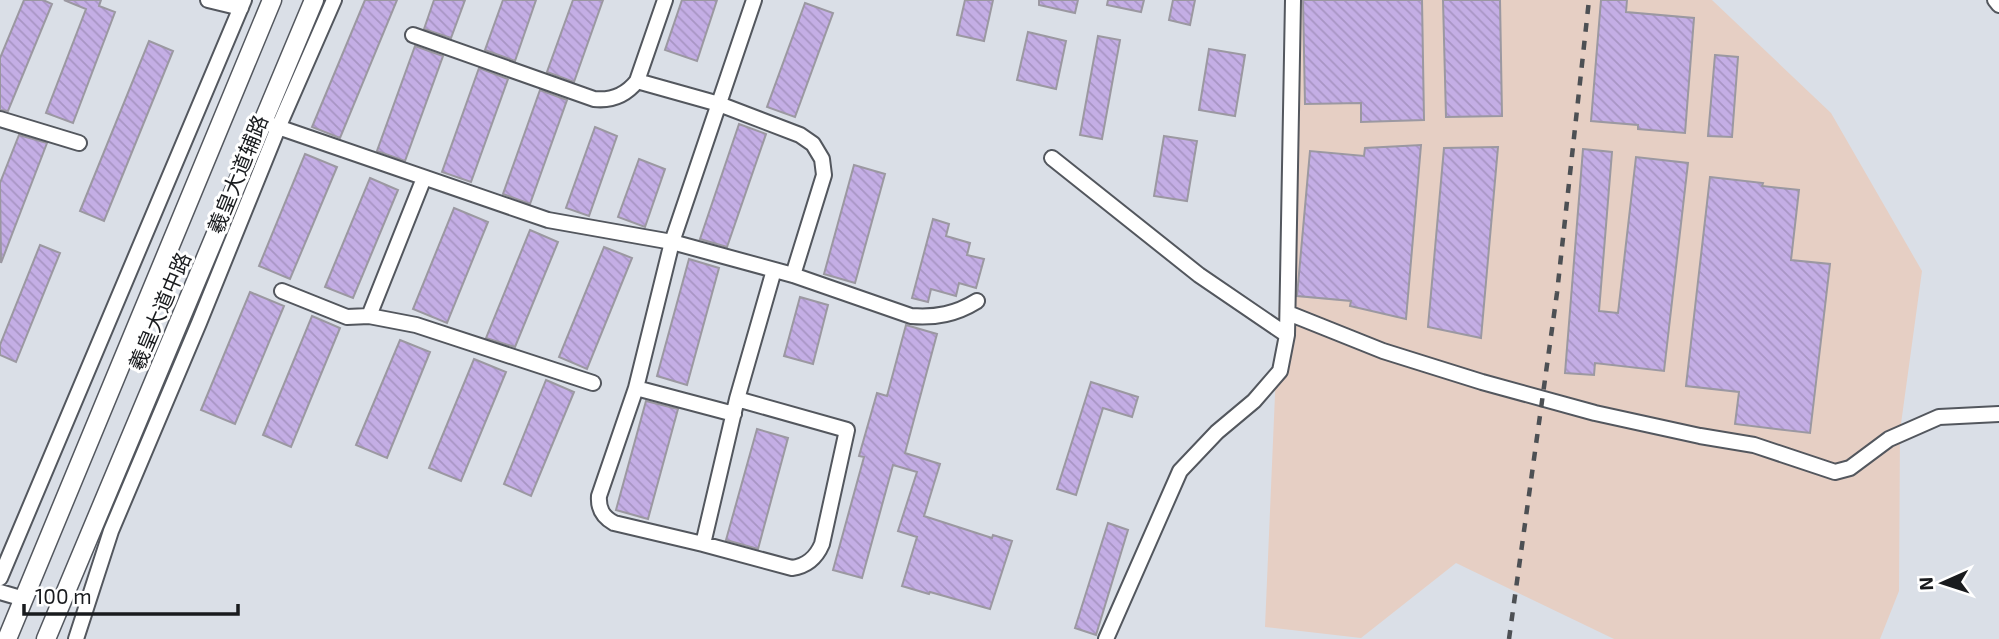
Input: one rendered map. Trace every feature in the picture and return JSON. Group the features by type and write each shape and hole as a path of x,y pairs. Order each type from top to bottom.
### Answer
{"main road":[{"name":"羲皇大道中路","path":"8,639 272,0"},
{"name":"羲皇大道中路","path":"46,639 270,125 314,0"}],"street":[{"path":"0,578 242,4 208,0"},
{"name":"羲皇大道辅路","path":"76,639 111,531 199,323 270,125 334,0"},
{"path":"413,34 602,100 617,97 632,88 637,81 665,0"},
{"path":"737,399 847,430 822,544 811,561 792,568 614,523 600,509 599,496 636,388 672,242 754,0"},
{"path":"1106,639 1180,471 1217,432 1254,401 1280,371 1287,335 1293,0"},
{"path":"1995,0 1999,5"},
{"path":"637,81 719,104 800,135 813,144 824,167 822,183 793,275"},
{"path":"0,119 79,143"},
{"path":"270,125 548,220 672,242 793,275 911,316 946,315 977,301"},
{"path":"1052,158 1199,275 1287,335"},
{"path":"369,316 424,178"},
{"path":"703,544 737,399 774,270"},
{"path":"282,291 347,317 369,316 416,325 593,383"},
{"path":"1287,313 1384,351 1482,382 1595,413 1754,445 1835,472 1850,468 1889,439 1939,416 1999,414"},
{"path":"636,388 734,414"},
{"path":"0,592 24,599"}],"shaded area":[{"path":"1292,0 1712,0 1831,113 1922,271 1900,431 1899,591 1880,639 1614,639 1456,563 1361,638 1265,627"}],"building":[{"path":"24,0 43,0 52,4 8,111 0,110 0,58"},
{"path":"64,0 101,0 99,6 115,12 73,123 46,113 86,9"},
{"path":"365,0 397,0 340,138 312,127"},
{"path":"434,0 465,0 451,38 424,29"},
{"path":"503,0 536,0 515,61 485,50"},
{"path":"573,0 603,0 574,82 547,72"},
{"path":"682,0 717,0 697,61 665,50"},
{"path":"965,0 993,0 984,41 957,35"},
{"path":"1039,0 1078,0 1075,13 1039,5"},
{"path":"1108,0 1144,0 1141,12 1107,5"},
{"path":"1173,0 1195,0 1190,25 1169,20"},
{"path":"1303,0 1422,0 1424,120 1361,122 1361,103 1305,104"},
{"path":"1443,0 1500,0 1502,116 1446,117"},
{"path":"1601,0 1627,0 1626,12 1694,18 1685,133 1591,121"},
{"path":"805,3 833,13 795,117 767,107"},
{"path":"1028,32 1066,41 1056,89 1017,80"},
{"path":"1098,36 1120,40 1102,139 1080,135"},
{"path":"149,41 173,51 104,221 80,211"},
{"path":"415,46 443,56 405,161 377,151"},
{"path":"1209,49 1245,55 1235,116 1199,110"},
{"path":"1715,55 1738,57 1732,137 1708,136"},
{"path":"479,68 508,79 471,182 442,172"},
{"path":"540,90 567,100 530,204 503,194"},
{"path":"739,124 766,134 727,247 700,239"},
{"path":"595,127 617,136 589,216 566,208"},
{"path":"19,135 47,143 1,263 0,183"},
{"path":"1164,136 1197,141 1187,201 1154,196"},
{"path":"1421,145 1406,319 1350,306 1351,301 1297,296 1310,151 1364,156 1365,148"},
{"path":"1498,147 1481,338 1428,327 1444,148"},
{"path":"1583,149 1612,152 1599,311 1618,313 1636,157 1688,163 1664,371 1595,363 1594,375 1565,373"},
{"path":"305,154 337,167 290,279 259,266"},
{"path":"639,159 665,169 645,227 618,217"},
{"path":"854,165 885,174 855,283 824,274"},
{"path":"1710,177 1799,190 1791,260 1830,264 1810,433 1735,424 1739,392 1686,386"},
{"path":"370,178 398,190 353,298 325,287"},
{"path":"454,208 488,222 447,323 413,309"},
{"path":"933,219 949,224 946,236 970,243 967,255 984,259 976,288 959,283 956,296 931,289 928,302 912,298"},
{"path":"530,230 558,242 515,347 486,338"},
{"path":"40,245 60,253 16,362 0,355 0,345"},
{"path":"604,247 632,258 587,369 559,357"},
{"path":"689,259 719,268 687,385 657,376"},
{"path":"250,292 284,306 235,424 201,410"},
{"path":"800,297 828,305 813,364 784,356"},
{"path":"312,316 340,328 291,447 263,435"},
{"path":"906,325 937,334 905,453 940,464 924,516 992,538 993,535 1012,541 990,609 902,586 917,537 898,531 917,472 893,465 862,578 833,570 864,457 859,456 877,393 887,396"},
{"path":"400,340 430,352 387,458 356,445"},
{"path":"474,359 506,372 461,481 429,468"},
{"path":"546,380 574,392 531,496 504,484"},
{"path":"1091,382 1138,397 1132,417 1103,408 1076,495 1057,489"},
{"path":"646,401 678,409 648,519 616,510"},
{"path":"757,429 788,438 758,549 726,540"},
{"path":"1108,523 1128,530 1096,635 1075,628"}],"railway":[{"path":"1509,639 1557,293 1589,0"}]}
